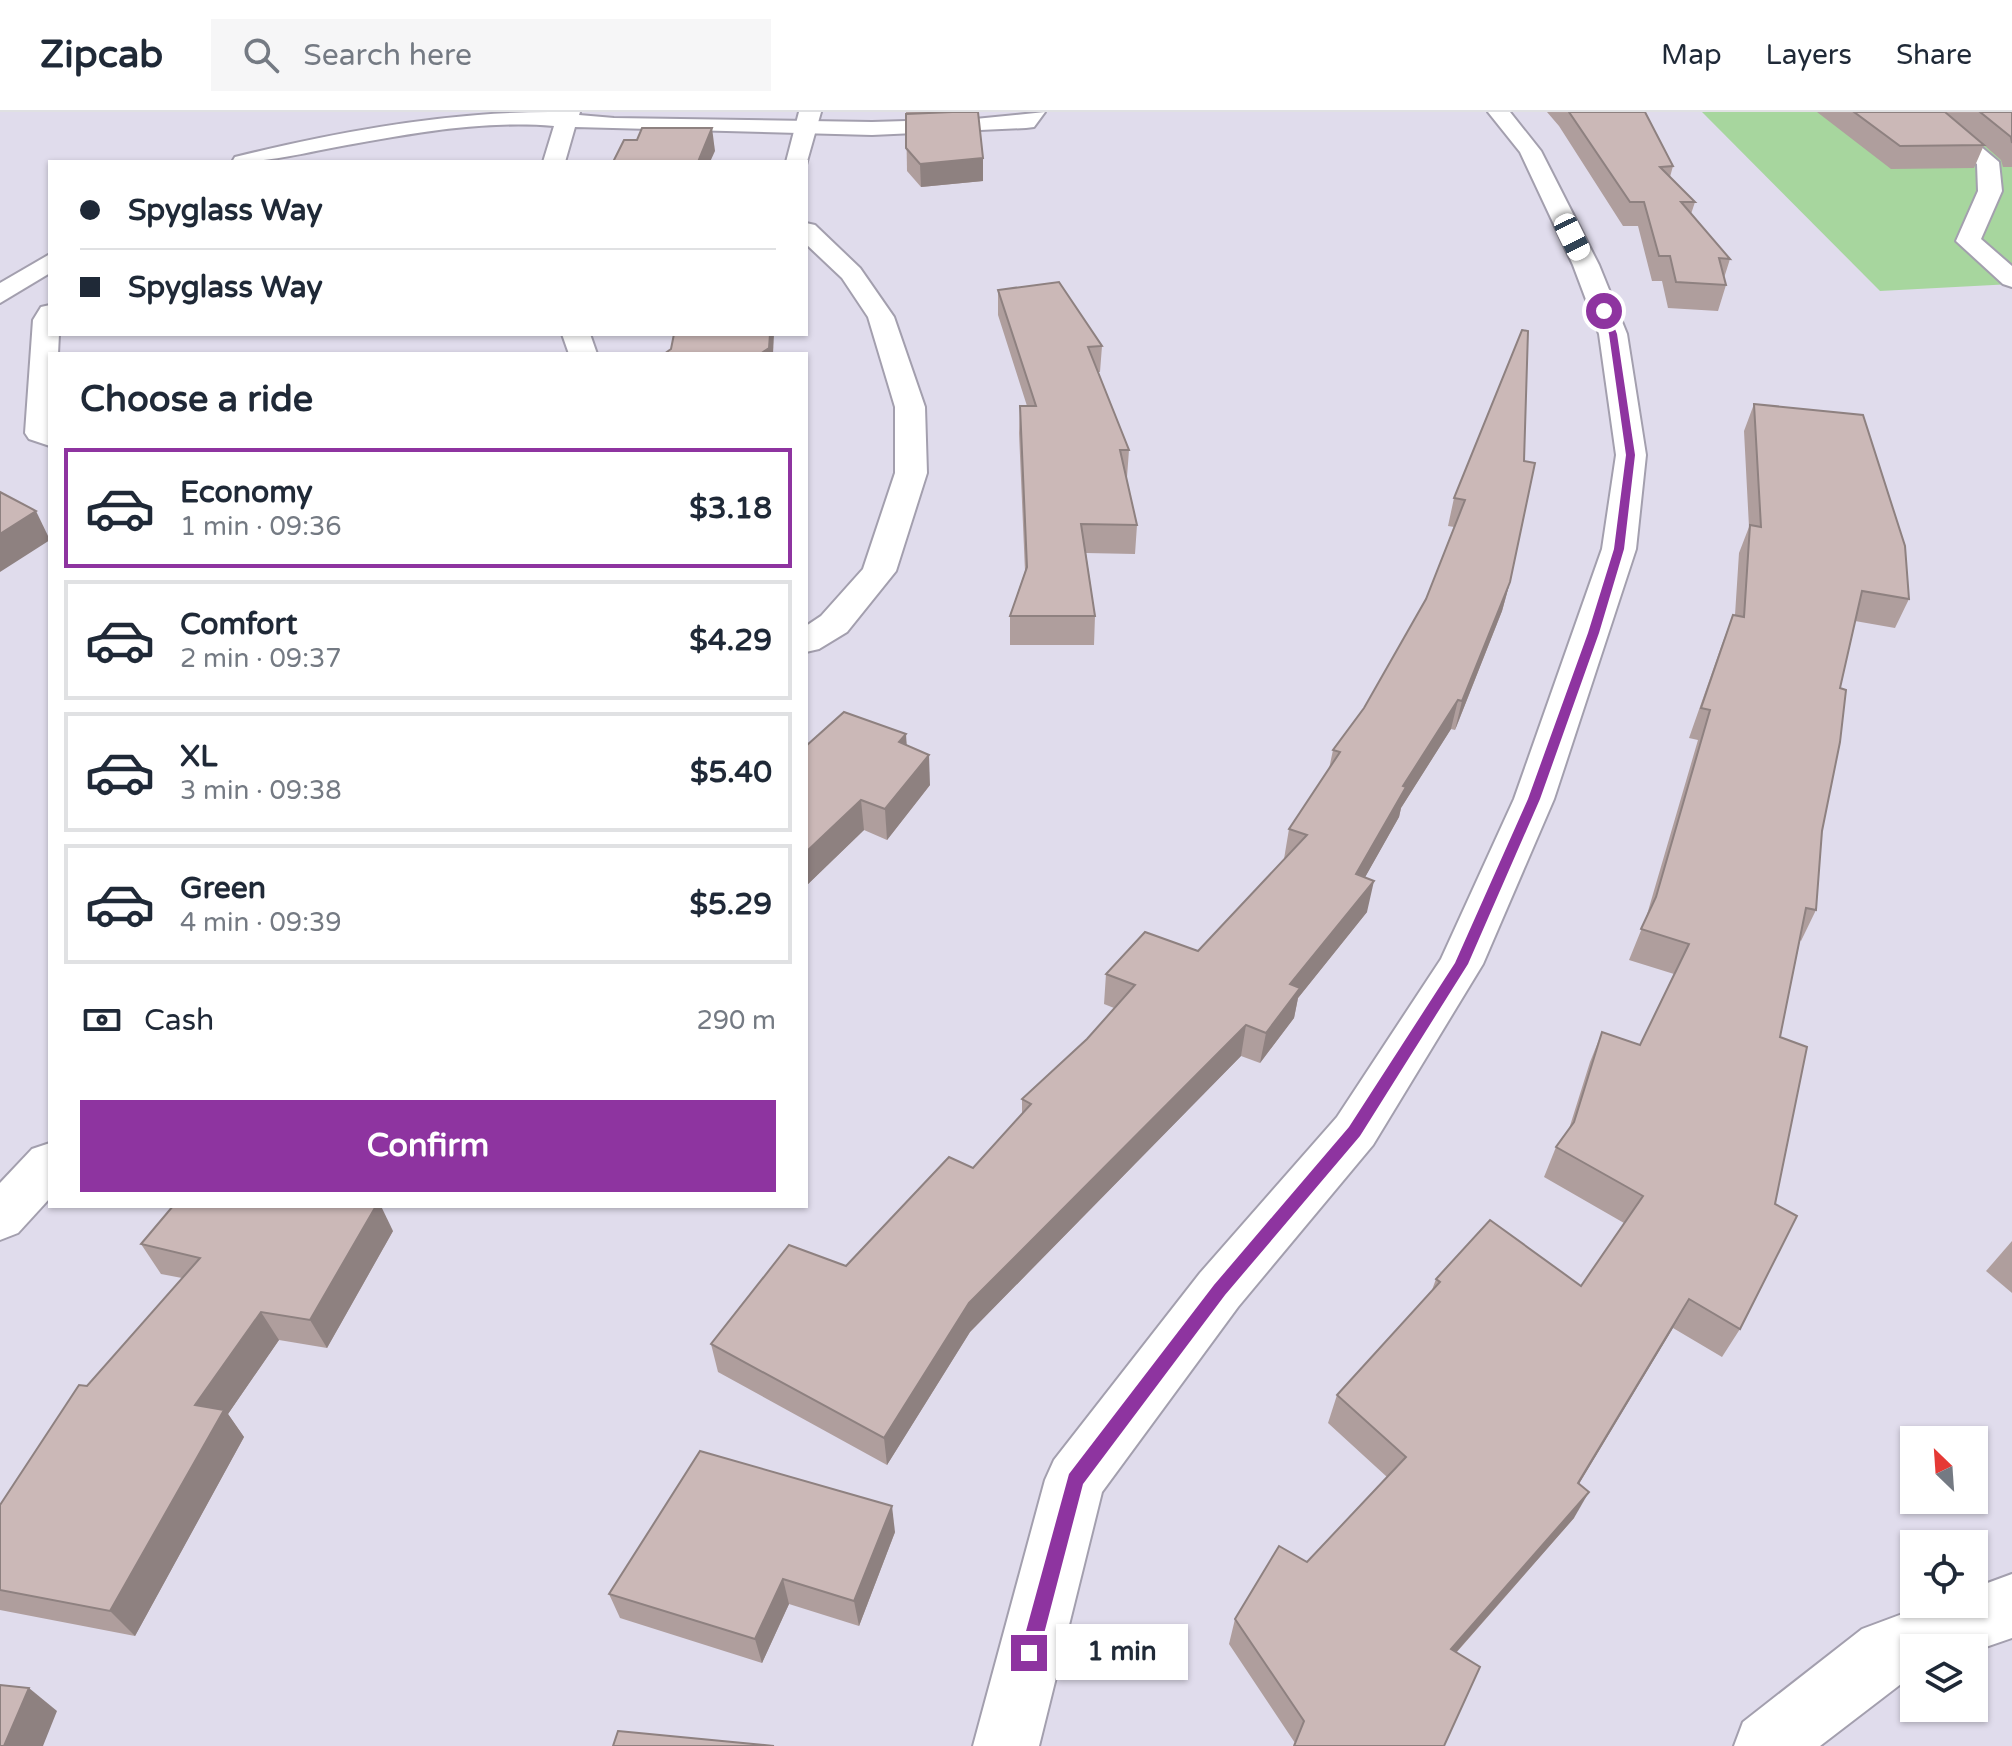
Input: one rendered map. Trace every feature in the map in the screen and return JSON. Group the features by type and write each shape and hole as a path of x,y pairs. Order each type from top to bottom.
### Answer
{"street":[{"path":"250,160 313,143 419,126 515,118 808,120 986,126 1026,122 1034,112"},
{"path":"1006,1746 1075,1480 1219,1290 1355,1131 1461,964 1534,799 1611,577 1619,549 1631,455 1613,334 1586,265 1530,151 1499,112"},
{"path":"1927,112 1988,162 1990,191 1968,241 2012,279"},
{"path":"555,160 568,117"},
{"path":"798,160 808,120"},
{"path":"808,232 851,273 881,317 910,407 911,473 879,571 834,624 808,640"},
{"path":"0,295 48,263"},
{"path":"48,316 40,433 48,436"},
{"path":"0,1218 48,1166"},
{"path":"1767,1746 1885,1652 2012,1606"}],"green space":[{"path":"1702,112 2012,112 2012,284 1880,291"}],"building":[{"path":"978,112 983,158 920,164 906,148 906,114"},
{"path":"1569,112 1645,112 1673,166 1660,167 1695,202 1681,202 1730,259 1719,258 1726,285 1676,282 1670,256 1659,256 1644,202 1630,202"},
{"path":"1854,112 1945,112 1984,145 1900,146"},
{"path":"1980,112 2012,112 2012,143 2011,137"},
{"path":"642,128 712,128 699,160 614,160 624,140 637,140"},
{"path":"1059,282 1102,346 1088,347 1129,450 1120,450 1137,525 1081,524 1095,616 1010,616 1027,567 1020,406 1036,406 998,290"},
{"path":"1522,330 1528,331 1524,461 1535,463 1510,582 1462,701 1458,700 1403,786 1406,787 1356,874 1374,881 1290,984 1300,988 1266,1033 1246,1025 969,1303 884,1438 711,1344 789,1245 846,1266 949,1157 973,1168 1031,1104 1022,1099 1087,1039 1135,985 1106,974 1145,932 1198,951 1307,835 1289,829 1340,752 1333,750 1364,708 1426,599 1465,500 1454,498"},
{"path":"674,336 770,336 769,348 763,352 667,352 671,349"},
{"path":"1754,404 1863,415 1905,546 1909,599 1862,591 1840,688 1846,690 1840,742 1822,831 1816,910 1806,908 1780,1037 1807,1047 1775,1204 1797,1216 1740,1329 1689,1299 1578,1483 1589,1492 1451,1649 1480,1667 1444,1746 1294,1746 1304,1721 1235,1619 1279,1546 1307,1562 1406,1457 1337,1395 1440,1282 1436,1279 1490,1220 1581,1286 1643,1196 1556,1147 1574,1122 1602,1032 1640,1045 1689,944 1641,929 1656,897 1710,710 1701,708 1733,615 1744,617 1750,525 1761,527"},
{"path":"0,492 36,511 0,534"},
{"path":"844,712 906,734 899,742 929,755 885,809 861,800 808,850 808,744"},
{"path":"171,1208 375,1208 310,1320 261,1312 195,1405 224,1410 110,1611 0,1590 0,1505 79,1385 87,1386 200,1258 141,1244"},
{"path":"700,1451 892,1506 854,1601 783,1579 755,1639 609,1594"},
{"path":"0,1685 29,1688 4,1746 0,1746"},
{"path":"618,1731 774,1746 613,1746"}],"route":[{"path":"1029,1653 1075,1480 1219,1290 1355,1131 1461,964 1534,799 1593,633 1619,549 1631,455 1613,334 1604,311"}]}
